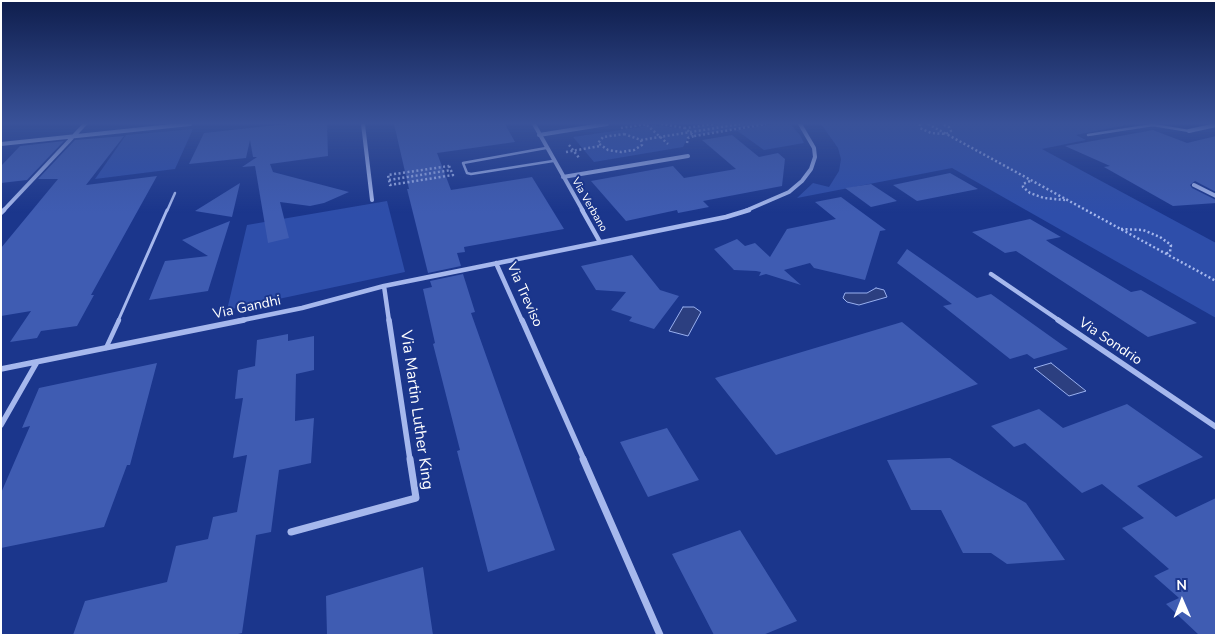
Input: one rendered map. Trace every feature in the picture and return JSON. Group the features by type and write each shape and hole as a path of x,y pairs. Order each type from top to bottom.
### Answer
{"street":[{"path":"1,213 57,154"},
{"path":"367,154 372,200"},
{"name":"Via Verbano","path":"549,154 600,242"},
{"name":"Via Treviso","path":"660,635 496,262 726,216 752,209 780,198 802,181 813,165 815,154"},
{"name":"Via Verbano","path":"563,177 688,156"},
{"path":"1194,185 1216,196"},
{"name":"Via Gandhi","path":"1,369 302,308 384,286 496,262"},
{"name":"Via Sondrio","path":"991,274 1216,427"},
{"name":"Via Martin Luther King","path":"291,532 416,498 384,286"},
{"path":"1,425 37,362"}],"lane":[{"path":"509,154 467,160 463,163 467,173 470,174 553,161"},
{"path":"106,348 175,193"}],"path":[{"path":"576,154 585,165"},
{"path":"982,154 1216,281"},
{"path":"449,166 451,170 453,175 390,185 388,175 449,166"},
{"path":"389,180 451,170"},
{"path":"1030,180 1023,184 1023,187 1030,193 1052,200 1066,200"},
{"path":"1119,229 1134,229 1160,237 1171,245 1170,252 1165,254"}],"shaded area":[{"path":"113,154 182,154 175,169 95,179"},
{"path":"587,154 643,154 594,162"},
{"path":"840,154 1051,154 1216,243 1216,318 952,168 797,198 813,183 829,187 839,171 841,159"},
{"path":"387,201 405,272 227,310 247,225"},
{"path":"876,288 884,290 887,297 859,305 847,302 843,298 845,293 867,293"},
{"path":"683,307 694,307 701,312 688,336 669,331"},
{"path":"1051,363 1086,391 1069,396 1034,368"}],"building":[{"path":"13,154 52,154 27,180 1,183 1,166"},
{"path":"62,154 110,154 86,185 157,176 91,295 94,295 77,326 41,331 37,338 10,342 31,311 1,316 1,248 58,179 38,179"},
{"path":"194,154 247,154 246,158 189,164"},
{"path":"252,154 328,154 328,156 270,164 273,172 349,192 324,203 310,206 280,202 289,238 268,243 255,166 242,167 257,157 253,157"},
{"path":"401,154 437,154 451,190 532,177 564,229 464,247 465,252 457,253 461,266 428,273 407,189 409,189"},
{"path":"718,154 755,154 759,157 779,154 785,159 782,186 703,201 709,207 678,213 677,210 626,221 591,181 673,166 684,178 736,169"},
{"path":"1082,154 1216,154 1216,192 1195,181 1190,185 1192,188 1216,200 1216,203 1173,206 1104,167 1110,166"},
{"path":"950,173 978,189 917,201 893,185"},
{"path":"240,183 232,217 195,211"},
{"path":"871,184 897,201 871,207 845,188"},
{"path":"841,197 886,230 880,231 865,280 814,268 810,263 784,270 801,285 766,274 759,276 761,272 734,270 714,249 737,239 745,246 755,243 770,257 787,229 836,219 815,202"},
{"path":"1030,219 1061,237 1046,240 1050,243 1131,292 1141,290 1197,323 1148,337 1016,251 1005,253 972,232"},
{"path":"230,221 208,291 149,300 165,261 208,256 182,240"},
{"path":"907,249 977,298 991,294 1068,349 1034,359 1027,354 1010,359 943,306 952,304 897,263"},
{"path":"632,255 660,290 679,296 654,329 629,321 632,317 611,310 626,292 596,290 581,266"},
{"path":"463,274 475,312 471,313 555,550 488,572 457,451 460,450 433,344 435,343 423,289 432,287 430,281"},
{"path":"902,322 978,384 776,455 715,378"},
{"path":"288,334 288,341 314,336 314,370 296,374 295,421 314,418 311,463 279,470 271,532 256,535 242,633 234,635 73,635 85,601 167,582 176,546 208,539 213,517 237,512 247,455 233,458 243,398 235,399 238,370 255,366 257,340"},
{"path":"157,363 130,465 127,465 104,527 1,548 1,493 30,426 22,428 39,388"},
{"path":"1127,404 1203,457 1137,486 1176,517 1216,498 1216,635 1199,635 1166,604 1179,598 1154,576 1169,569 1122,528 1144,518 1102,484 1082,493 1025,443 1014,447 991,426 1039,409 1063,428"},
{"path":"667,428 699,480 648,497 620,442"},
{"path":"950,458 1026,503 1065,560 1007,564 991,553 963,553 941,510 911,510 887,460"},
{"path":"740,530 797,621 763,635 714,635 672,554"},
{"path":"423,567 433,635 327,635 326,596"}]}
